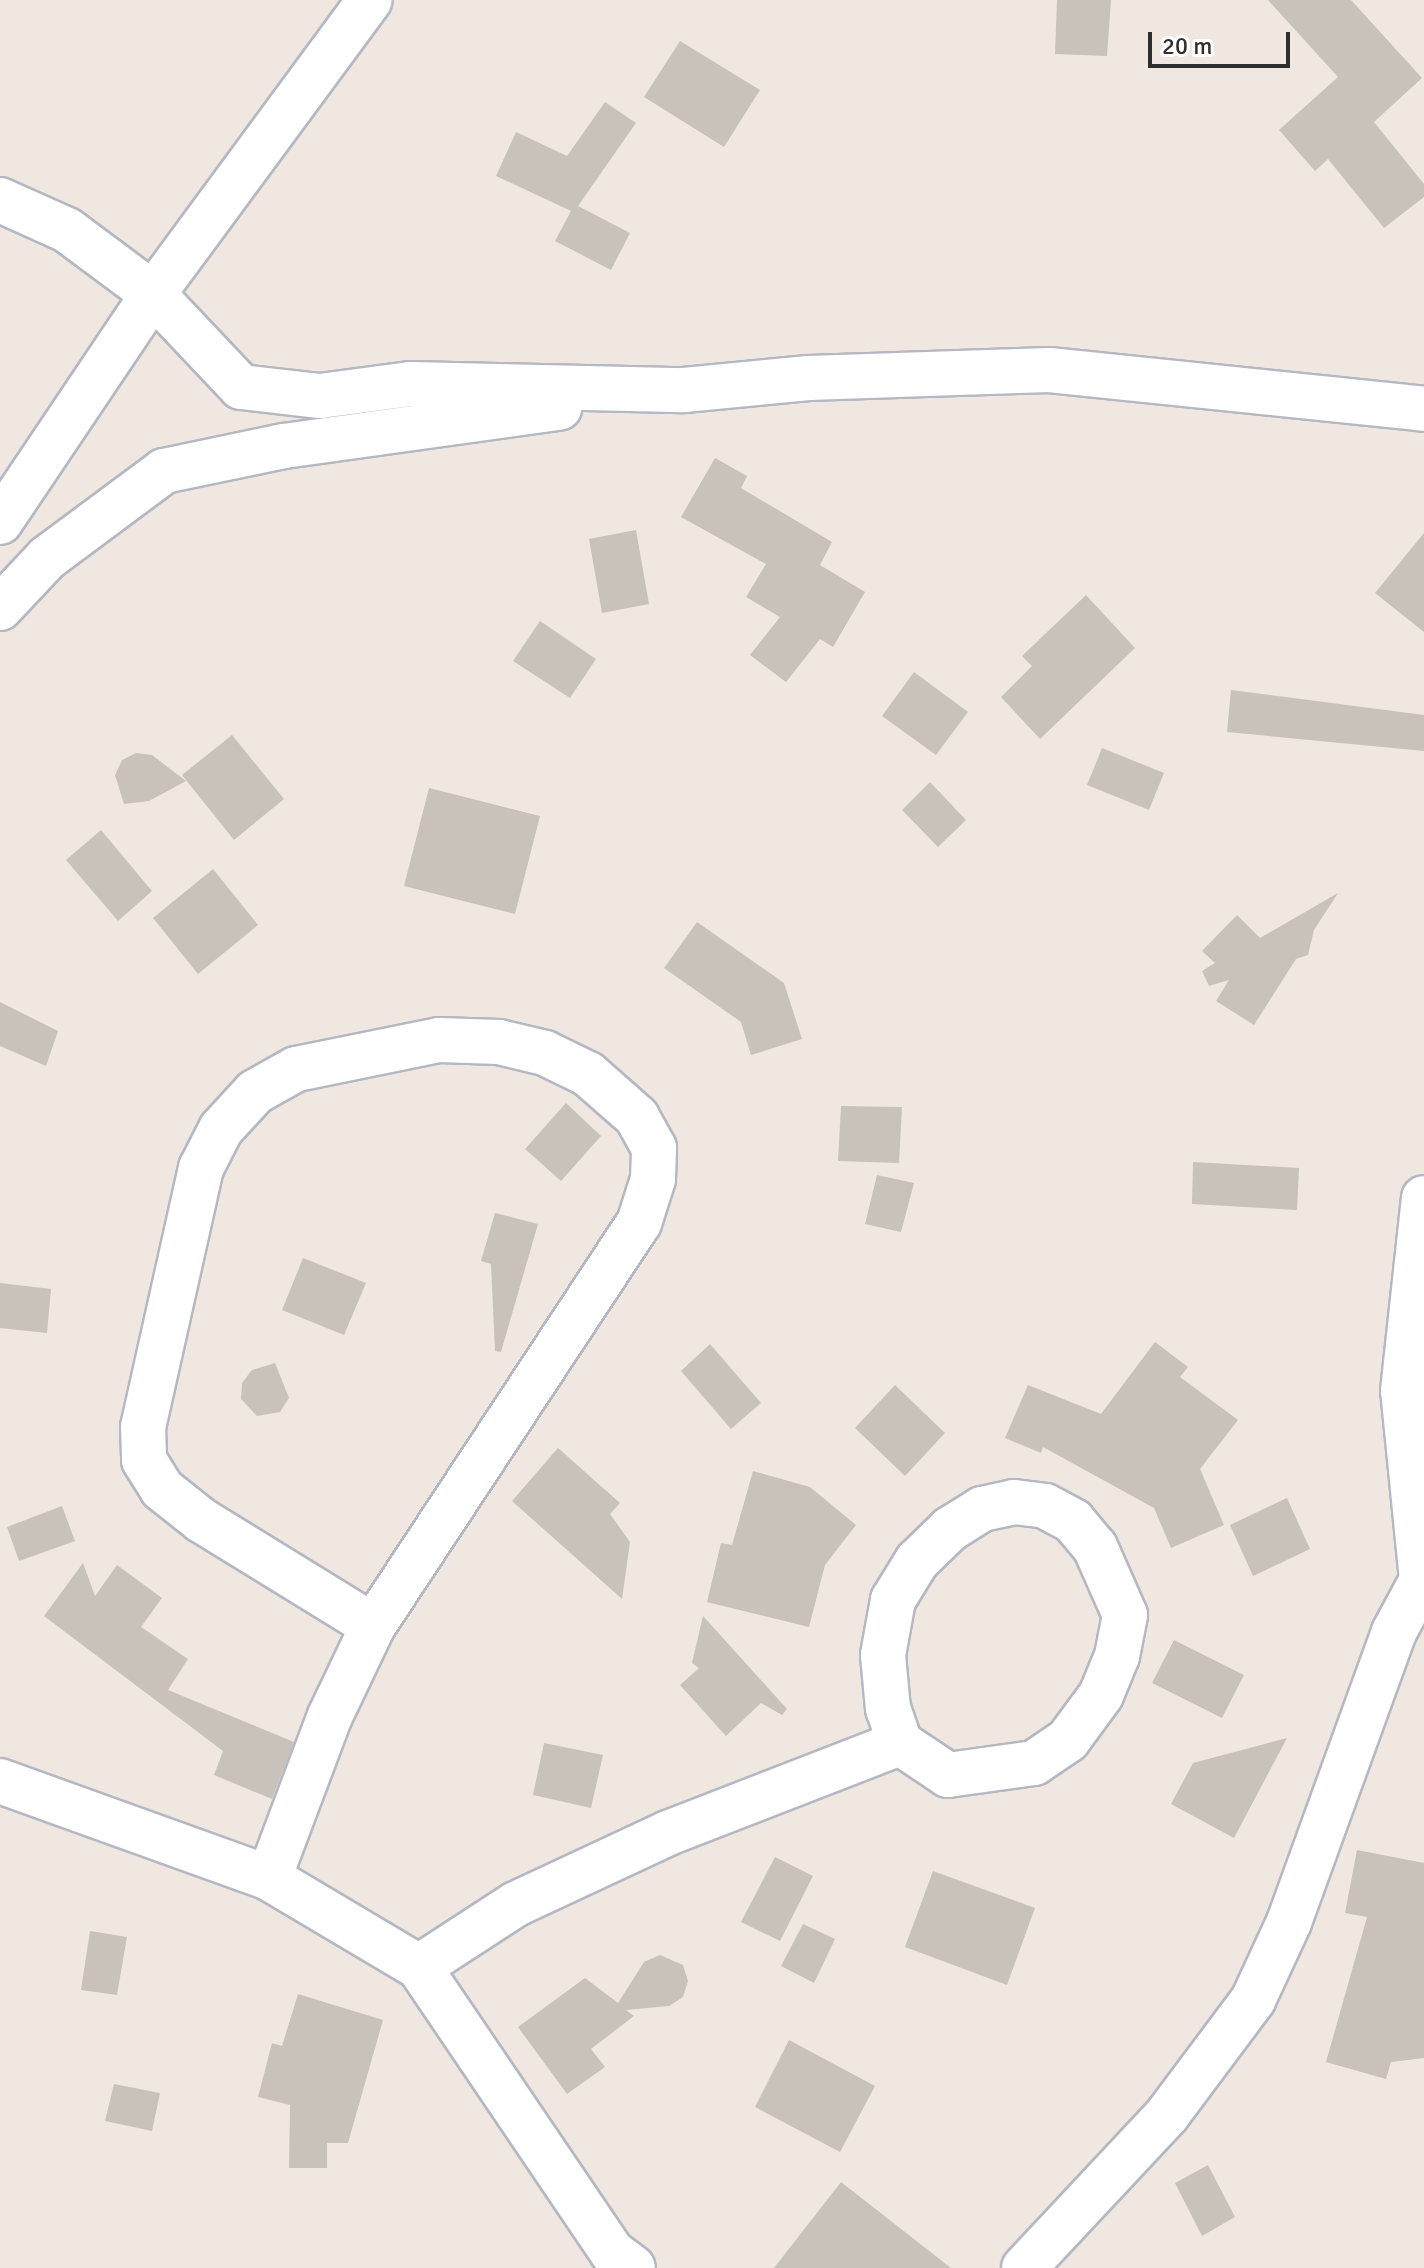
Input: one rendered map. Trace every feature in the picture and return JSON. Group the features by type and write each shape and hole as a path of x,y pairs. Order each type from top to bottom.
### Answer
{"street":[{"path":"0,522 153,294 370,0"},
{"path":"0,200 67,230 153,294 241,387 320,396 410,384 684,390"},
{"path":"0,608 47,558 164,471 284,446 684,390 808,378 1049,370 1424,409"},
{"path":"269,1878 330,1716 373,1626 639,1223 653,1179 654,1148 637,1117 588,1074 545,1053 499,1042 439,1040 296,1069 255,1092 221,1129 201,1168 143,1427 144,1460 162,1489 201,1520 373,1626"},
{"path":"1024,2268 1167,2115 1253,2000 1289,1922 1394,1632 1423,1580 1403,1391 1424,1198"},
{"path":"1014,1502 1045,1506 1073,1521 1095,1547 1125,1615 1101,1695 1068,1740 1034,1763 960,1775 925,1764 900,1743 888,1709 883,1655 893,1600 917,1561 982,1509 1014,1502"},
{"path":"419,1967 516,1904 640,1846 900,1743"},
{"path":"0,1781 269,1878 419,1967 612,2252 633,2268"}],"building":[{"path":"1057,0 1111,0 1107,56 1055,54"},
{"path":"1268,0 1351,0 1422,78 1374,122 1424,184 1424,197 1384,228 1328,159 1315,171 1279,130 1338,77"},
{"path":"680,41 760,90 724,147 644,97"},
{"path":"605,102 636,123 578,206 630,233 611,270 555,241 571,211 496,176 516,132 567,156"},
{"path":"715,458 747,476 741,488 832,542 820,565 865,592 833,647 820,639 786,682 750,655 780,617 746,597 766,564 681,517"},
{"path":"636,530 649,604 602,613 589,539"},
{"path":"1424,533 1424,632 1375,593"},
{"path":"1086,595 1135,648 1040,739 1001,697 1032,666 1022,656"},
{"path":"540,621 596,659 570,698 513,661"},
{"path":"914,672 968,712 936,755 882,716"},
{"path":"1231,690 1424,715 1424,751 1227,732"},
{"path":"232,735 284,799 234,840 182,775"},
{"path":"1102,748 1164,773 1149,810 1087,785"},
{"path":"136,753 152,755 186,781 149,801 124,804 115,775 122,760"},
{"path":"930,782 966,820 938,847 902,810"},
{"path":"429,788 540,816 515,914 404,886"},
{"path":"101,830 152,891 118,921 66,860"},
{"path":"213,869 258,925 198,974 153,918"},
{"path":"1338,893 1314,930 1308,955 1296,959 1254,1025 1216,1001 1229,980 1209,986 1202,971 1215,963 1202,951 1237,915 1260,938"},
{"path":"697,922 784,983 802,1039 751,1055 741,1022 664,968"},
{"path":"0,1002 58,1031 46,1066 0,1046"},
{"path":"566,1103 601,1136 561,1181 525,1149"},
{"path":"841,1106 902,1107 899,1163 838,1161"},
{"path":"1193,1162 1299,1168 1297,1210 1192,1204"},
{"path":"877,1175 914,1183 901,1232 865,1224"},
{"path":"495,1213 538,1224 501,1352 495,1351 491,1264 481,1261"},
{"path":"303,1258 366,1283 344,1335 282,1310"},
{"path":"0,1283 51,1289 47,1333 0,1328"},
{"path":"1155,1342 1188,1367 1180,1377 1238,1420 1200,1469 1224,1525 1171,1548 1154,1508 1043,1447 1041,1453 1005,1438 1028,1385 1101,1414"},
{"path":"710,1344 761,1403 731,1429 681,1371"},
{"path":"275,1363 289,1398 280,1412 257,1416 241,1399 242,1383 252,1370"},
{"path":"895,1385 945,1433 905,1476 855,1428"},
{"path":"558,1448 620,1503 610,1514 630,1542 622,1599 512,1501"},
{"path":"753,1471 810,1487 856,1525 825,1565 809,1627 707,1602 721,1543 732,1545"},
{"path":"1287,1498 1310,1549 1253,1576 1230,1525"},
{"path":"62,1506 75,1541 19,1561 7,1527"},
{"path":"83,1563 95,1596 117,1565 162,1598 141,1627 188,1659 168,1690 294,1742 272,1799 214,1775 223,1751 44,1616"},
{"path":"703,1616 787,1709 782,1715 761,1703 726,1736 680,1685 699,1668 692,1663"},
{"path":"1174,1640 1244,1675 1222,1718 1152,1683"},
{"path":"1287,1738 1234,1838 1171,1804 1193,1763"},
{"path":"544,1743 603,1755 591,1808 533,1795"},
{"path":"1357,1850 1424,1863 1424,2058 1391,2062 1386,2079 1326,2062 1367,1917 1345,1913"},
{"path":"775,1857 813,1876 780,1941 741,1922"},
{"path":"933,1871 1035,1908 1007,1985 905,1947"},
{"path":"803,1924 835,1939 814,1983 781,1966"},
{"path":"90,1931 127,1937 117,1995 81,1990"},
{"path":"660,1955 683,1965 688,1981 683,1997 669,2006 626,2010 634,2016 591,2049 605,2067 567,2094 518,2027 585,1978 618,2003 644,1962"},
{"path":"298,1994 383,2020 348,2143 327,2143 327,2168 289,2168 290,2105 258,2097 272,2043 282,2046"},
{"path":"789,2040 875,2086 840,2152 755,2107"},
{"path":"114,2084 160,2093 152,2131 105,2121"},
{"path":"1208,2165 1235,2217 1202,2236 1175,2183"},
{"path":"841,2182 951,2268 774,2268"}]}
